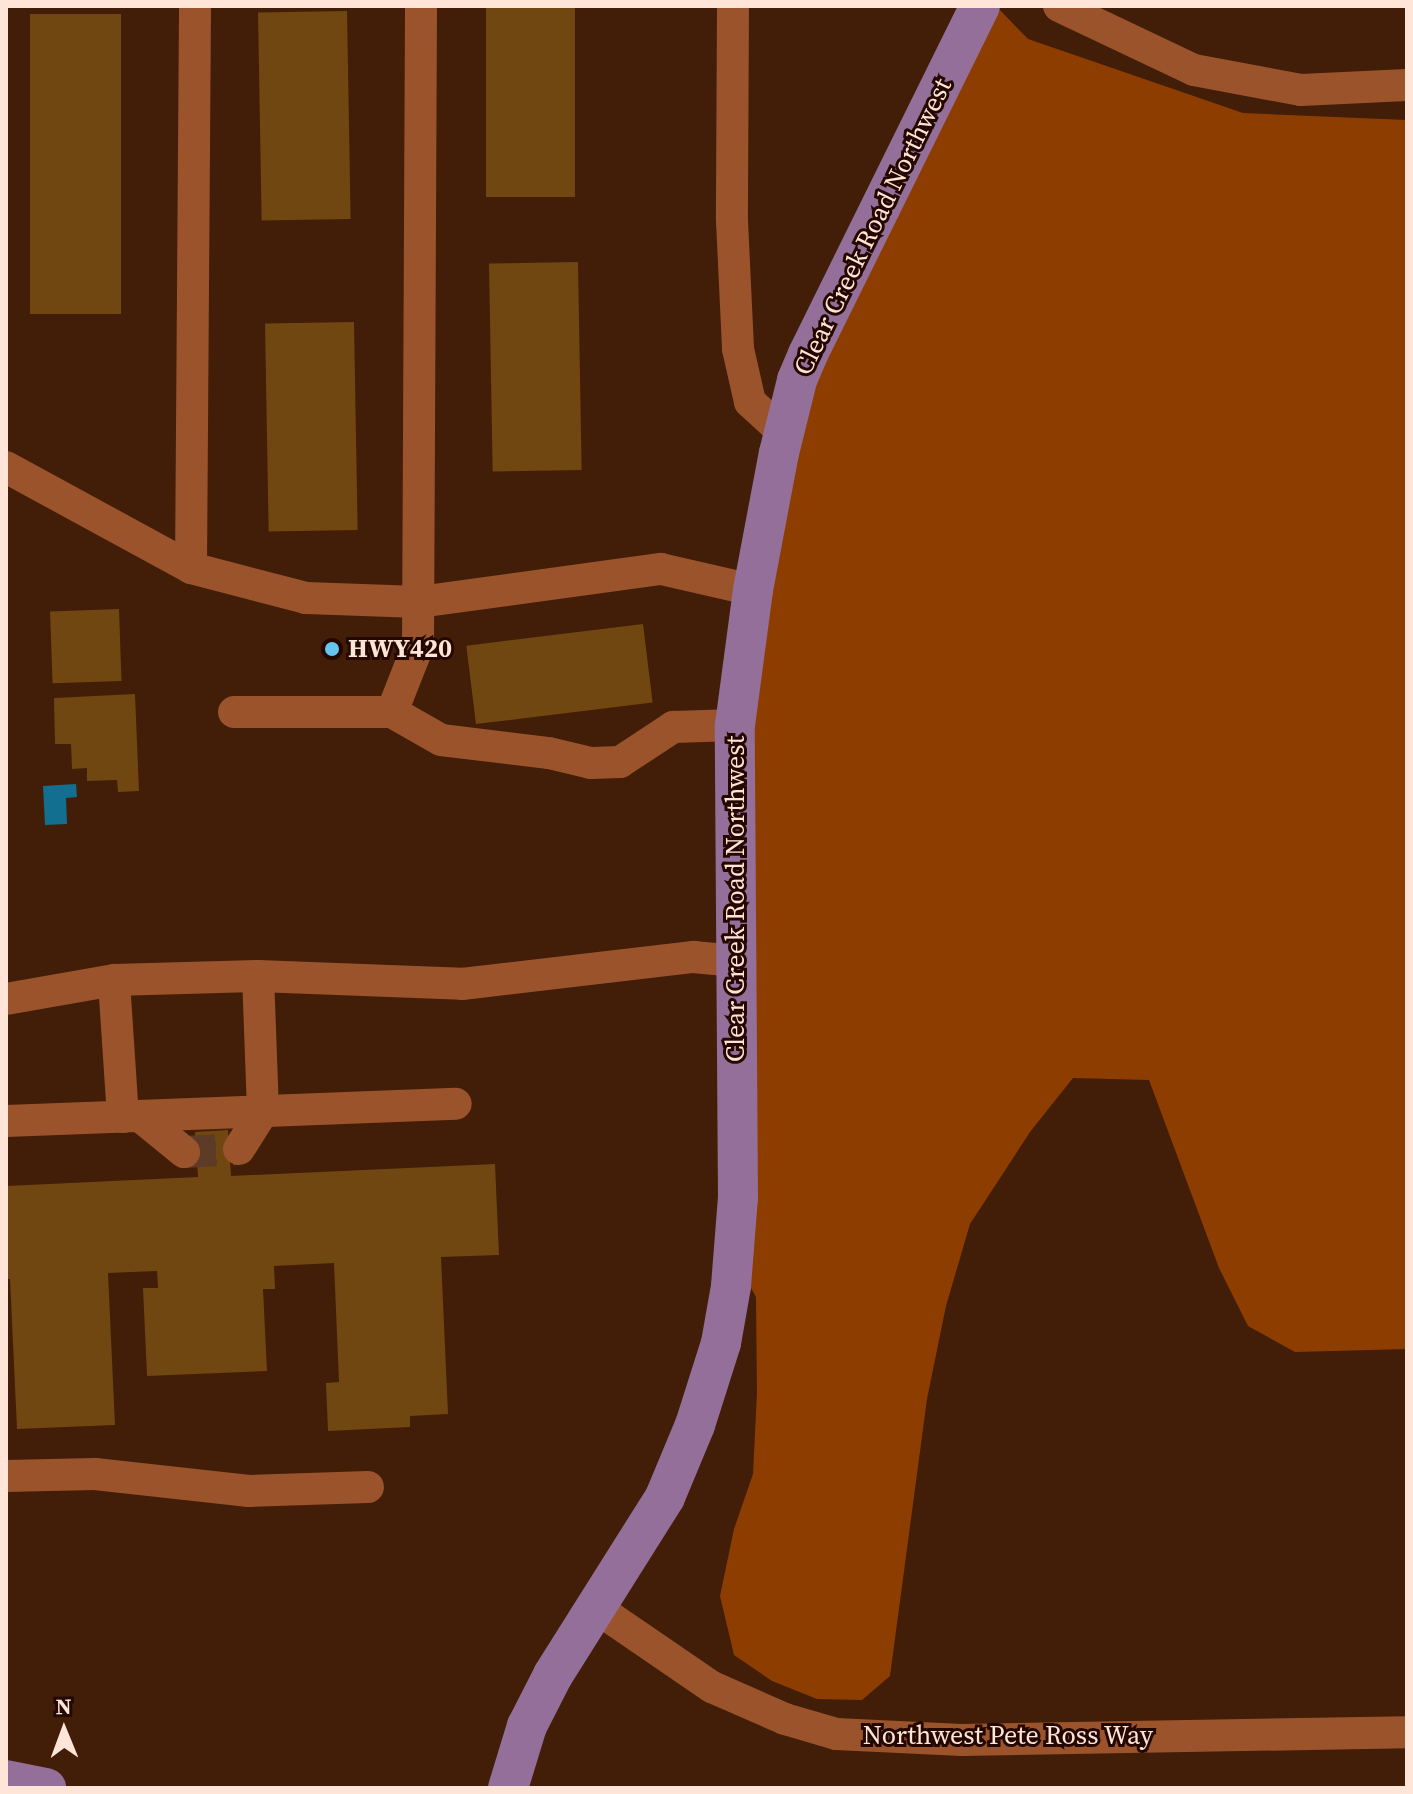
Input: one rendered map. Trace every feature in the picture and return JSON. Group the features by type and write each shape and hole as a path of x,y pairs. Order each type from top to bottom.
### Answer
{"main road":[{"name":"Clear Creek Road Northwest","path":"508,1788 531,1718 573,1638 665,1497 695,1425 721,1343 733,1271 738,1198 735,725 753,590 797,380 980,6"},
{"path":"6,1780 46,1788"}],"street":[{"path":"191,568 195,6"},
{"path":"392,712 418,646 421,6"},
{"path":"733,6 732,221 738,349 750,402 784,433"},
{"path":"1059,6 1194,70 1301,90 1407,85"},
{"path":"6,467 191,568 306,598 419,602 661,569 753,590"},
{"path":"234,712 392,712 441,740 549,753 591,763 620,762 673,727 735,725"},
{"path":"6,999 114,980 258,976 462,984 693,957 737,961"},
{"path":"239,1149 263,1111 258,976"},
{"path":"114,980 131,1116 184,1152"},
{"path":"6,1121 456,1104"},
{"path":"6,1476 95,1474 249,1491 368,1487"},
{"name":"Northwest Pete Ross Way","path":"595,1607 712,1687 785,1719 836,1734 962,1740 1407,1732"}],"shaded area":[{"path":"996,6 1028,39 1243,113 1407,120 1407,1349 1295,1352 1248,1326 1219,1268 1149,1080 1073,1078 1030,1132 970,1224 946,1306 927,1399 890,1676 862,1700 817,1699 772,1681 734,1655 720,1596 734,1529 753,1474 757,1392 756,1297 734,1257 735,725 779,453"}],"water":[{"path":"76,784 77,797 66,798 67,824 45,825 43,786"}],"building":[{"path":"486,6 575,6 575,197 486,197"},
{"path":"347,11 351,219 262,221 258,13"},
{"path":"30,14 121,14 121,314 30,314"},
{"path":"578,262 582,470 493,472 489,264"},
{"path":"354,322 358,530 269,532 265,324"},
{"path":"119,609 122,681 53,683 50,611"},
{"path":"643,624 653,702 476,724 466,646"},
{"path":"135,694 139,791 118,792 117,780 87,781 87,768 72,769 71,744 55,744 54,698"},
{"path":"228,1130 231,1176 495,1164 499,1255 441,1257 448,1414 410,1416 410,1427 328,1431 326,1383 339,1382 334,1263 274,1266 275,1289 263,1289 267,1371 147,1376 143,1288 158,1288 157,1271 108,1273 115,1425 17,1429 10,1279 6,1279 6,1186 198,1177 195,1132"}],"tunnel":[{"path":"184,1152 239,1149"}],"place":[{"name":"HWY420","path":"332,649"}]}
